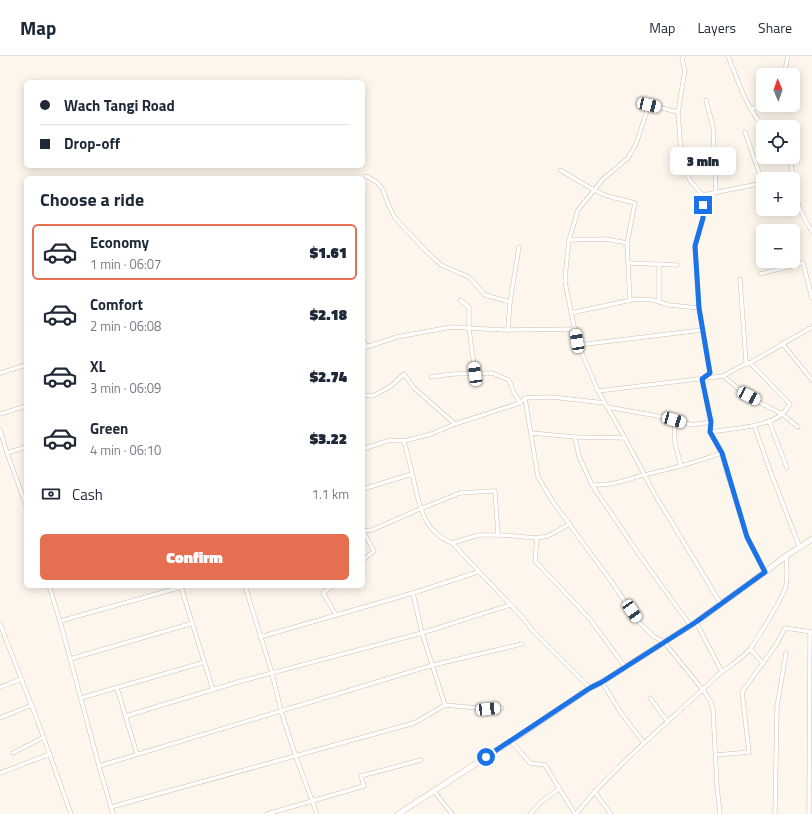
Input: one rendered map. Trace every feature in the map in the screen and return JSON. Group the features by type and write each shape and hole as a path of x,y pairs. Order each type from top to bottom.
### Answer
{"main road":[{"path":"398,814 590,688 602,682 696,622 786,556 812,540"}],"street":[{"path":"684,56 682,59 685,70 678,112 681,154 685,171 691,182 702,195 703,218 695,246 699,308 710,373 702,379"},
{"path":"728,56 745,98 758,120"},
{"path":"785,68 788,56"},
{"path":"706,100 713,127 716,193"},
{"path":"678,112 649,105 636,144 628,158 602,179 578,210 569,240 565,282 578,345 598,391 644,475 721,604"},
{"path":"751,109 756,108"},
{"path":"745,132 759,172"},
{"path":"560,170 607,196 635,203 627,243 630,301"},
{"path":"366,176 378,183 384,190 395,218 426,251 442,265 469,277 486,295 510,302"},
{"path":"702,195 756,185"},
{"path":"800,205 812,231"},
{"path":"569,240 606,240 627,243"},
{"path":"508,329 510,302 519,247"},
{"path":"628,263 677,265"},
{"path":"659,264 659,301"},
{"path":"760,274 803,264 812,298"},
{"path":"710,432 769,421 782,414 790,404 750,363 746,362 740,279"},
{"path":"571,313 636,299 659,301 669,305 699,308"},
{"path":"460,300 469,308 475,374"},
{"path":"365,348 397,337 451,327 575,329"},
{"path":"598,391 722,376 750,363 782,343 812,327"},
{"path":"578,345 702,330"},
{"path":"782,343 812,380"},
{"path":"0,373 24,366"},
{"path":"365,395 373,396 391,386 404,374 414,388 455,424"},
{"path":"431,377 453,374 492,374 509,380 520,403"},
{"path":"722,376 749,396 782,414 798,427"},
{"path":"702,379 711,422 710,432 722,453 747,537 765,572"},
{"path":"365,448 390,440 404,440 432,434 455,424 520,403 525,398 552,397 605,403"},
{"path":"525,398 538,477 553,502 611,581 638,621 653,636 664,642 711,702 714,710 717,786 720,814"},
{"path":"0,414 24,407"},
{"path":"607,407 692,425 711,422"},
{"path":"674,420 675,443 681,466"},
{"path":"769,421 787,468"},
{"path":"754,425 800,548"},
{"path":"0,430 24,497"},
{"path":"531,433 575,437 625,438"},
{"path":"575,437 579,456 592,484 638,553 690,625"},
{"path":"404,440 420,508 431,528 444,540 452,543 523,618 532,630 590,688"},
{"path":"7,453 24,448"},
{"path":"592,484 603,485 698,462 722,453"},
{"path":"365,488 412,474"},
{"path":"365,531 372,530 420,508 460,493 495,491 498,535"},
{"path":"452,543 479,535 537,538 548,536 570,524"},
{"path":"365,535 374,551 365,558"},
{"path":"537,538 535,561 590,619 625,667"},
{"path":"511,741 530,764 545,765 575,814 594,791 666,721 750,649 765,626 786,588 788,572 786,556"},
{"path":"260,637 413,593 478,572"},
{"path":"50,588 113,814"},
{"path":"60,621 179,588"},
{"path":"183,588 213,690"},
{"path":"246,588 272,673 281,711 317,814"},
{"path":"329,588 323,593 336,615"},
{"path":"413,593 422,633 445,705"},
{"path":"126,716 272,673 422,633 510,605"},
{"path":"696,622 722,672"},
{"path":"70,659 193,623"},
{"path":"0,624 44,737 71,814"},
{"path":"716,755 749,752 742,692 761,668 785,628 811,632 808,814"},
{"path":"0,639 5,636"},
{"path":"99,766 433,665 522,644"},
{"path":"750,649 763,663"},
{"path":"775,814 776,707 786,653"},
{"path":"81,698 205,662"},
{"path":"0,687 22,679"},
{"path":"602,682 621,713 644,743"},
{"path":"117,688 138,754"},
{"path":"650,698 666,721"},
{"path":"0,718 32,705"},
{"path":"111,807 296,757 414,723 445,705 488,709 502,708"},
{"path":"13,753 44,737"},
{"path":"0,773 50,754"},
{"path":"267,814 364,786 361,776 421,760"},
{"path":"530,814 542,801 559,789"},
{"path":"434,791 452,814"},
{"path":"594,791 611,814"}],"route":[{"path":"486,757 590,688 602,682 696,622 765,572 747,537 722,453 710,432 711,422 702,379 710,373 699,308 695,246 703,218 703,205"}]}
